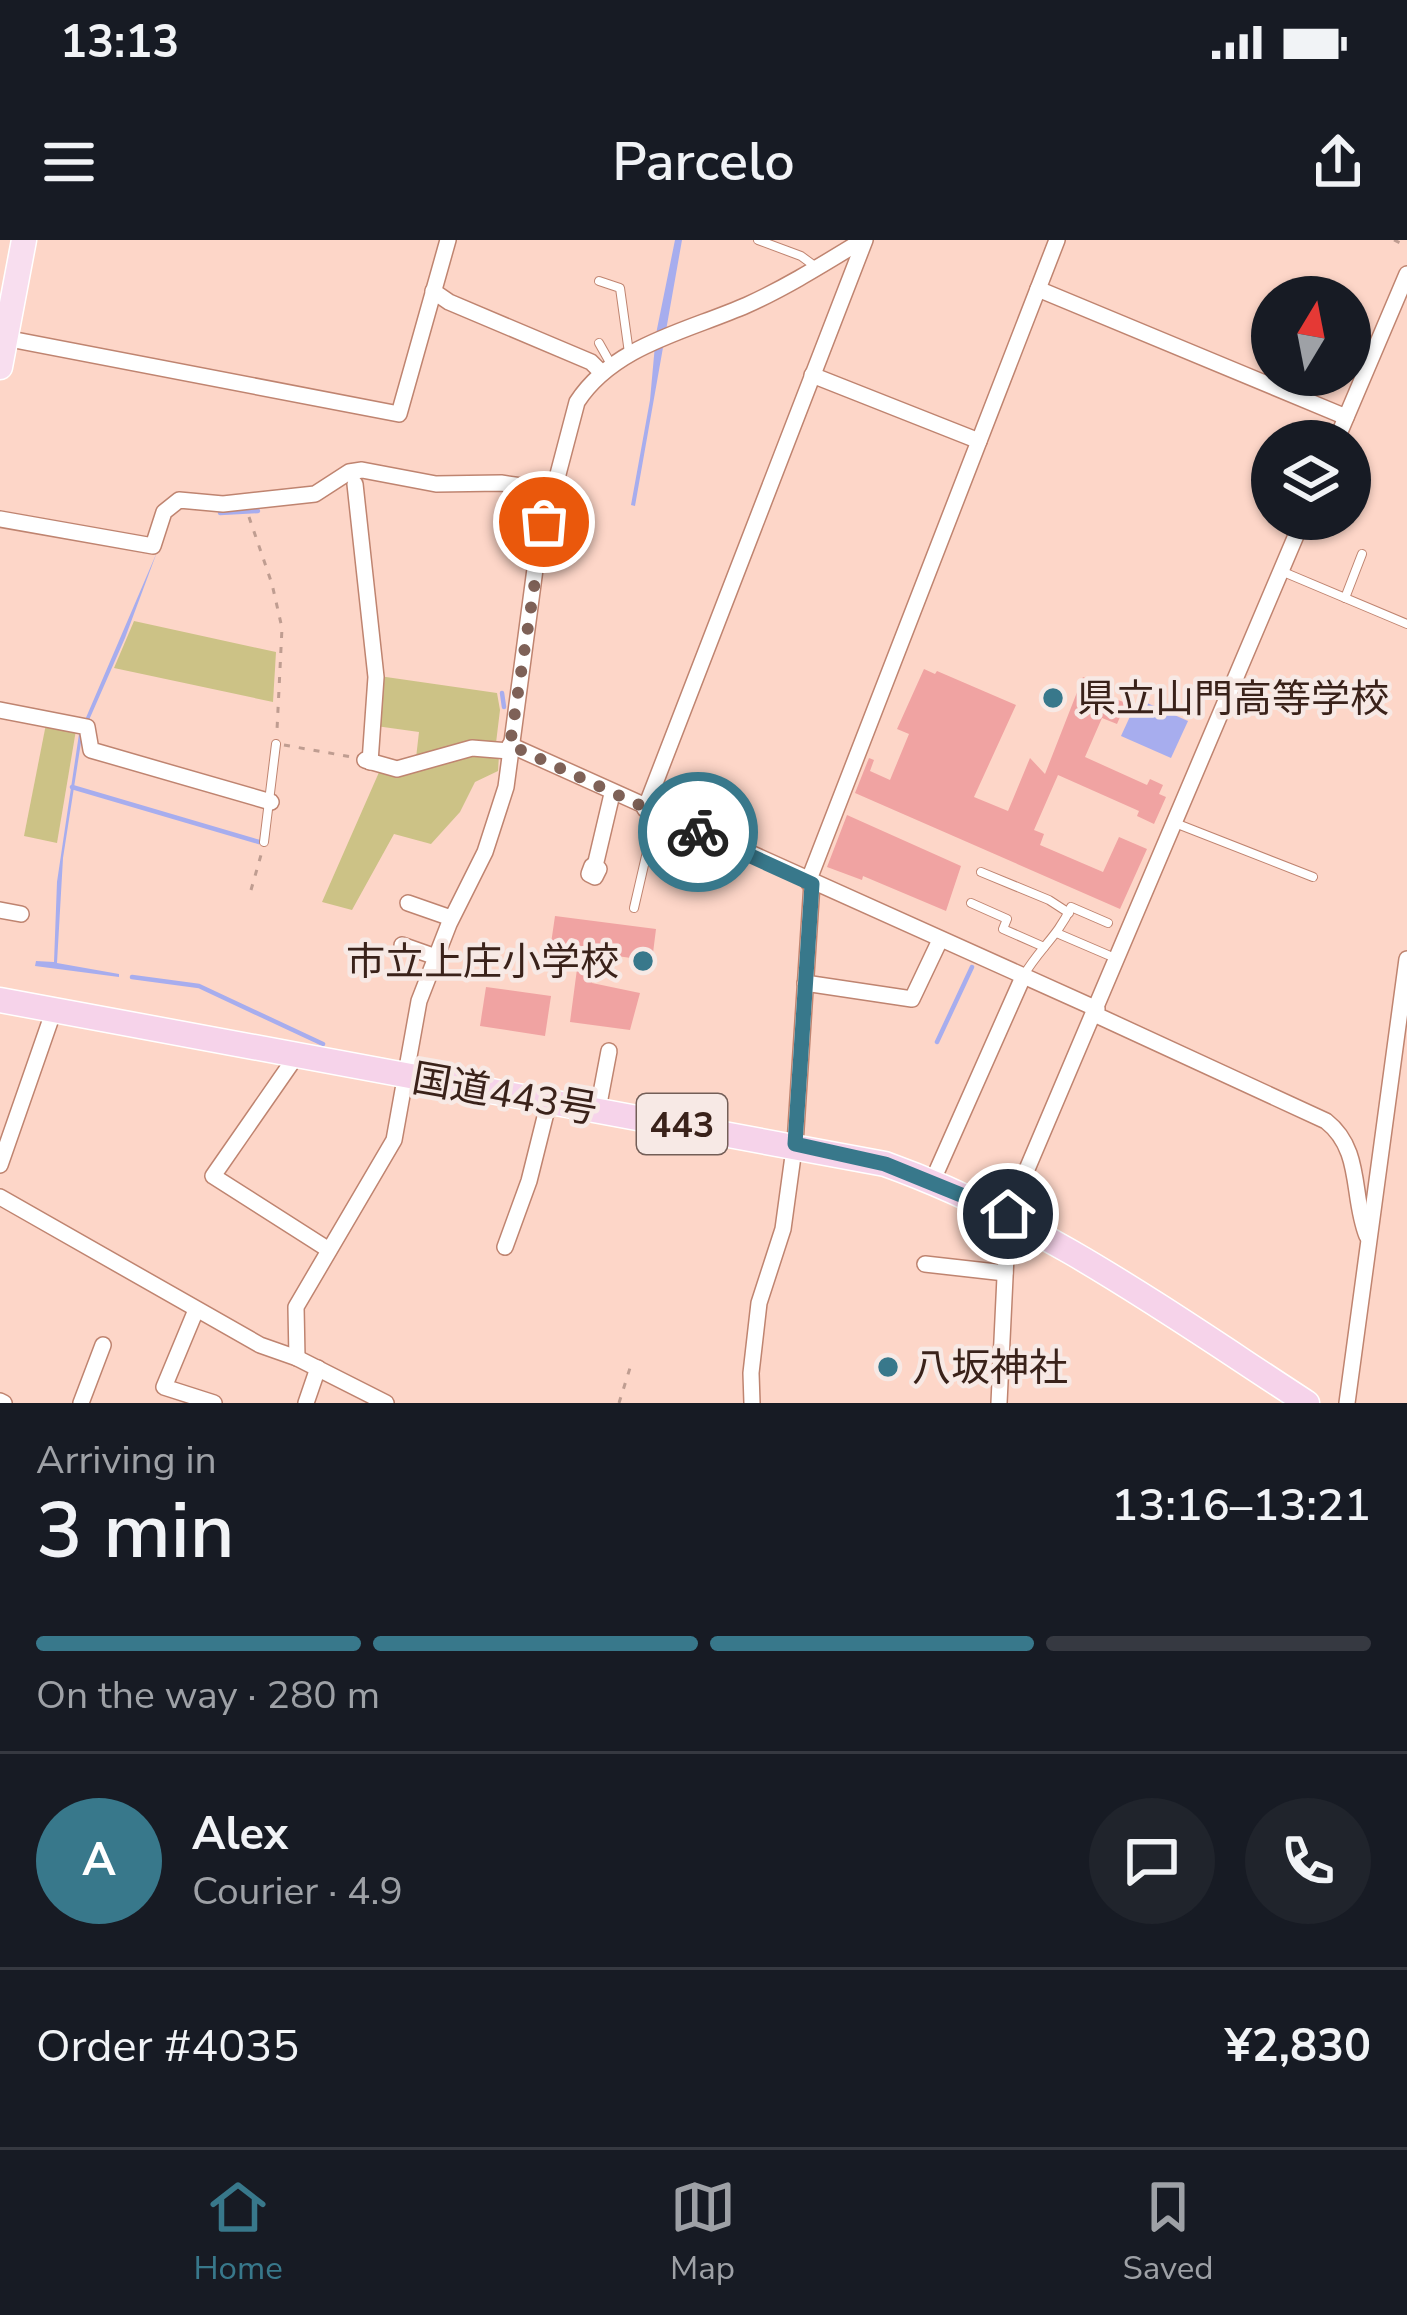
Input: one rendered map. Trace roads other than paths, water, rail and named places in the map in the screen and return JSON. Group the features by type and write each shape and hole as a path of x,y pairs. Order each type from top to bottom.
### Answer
{"highway":[{"name":"国道443号","path":"0,1000 885,1164 1008,1214 1306,1403"}],"main road":[{"path":"0,367 24,240"}],"street":[{"path":"3,337 399,413 448,240"},
{"path":"297,1358 296,1307 394,1140 419,1000 497,822 506,787 537,554 577,402 588,385 629,355 749,304 864,240"},
{"path":"651,811 864,240"},
{"path":"752,1403 759,1303 783,1229 794,1150 810,883 1057,240"},
{"path":"1345,420 1407,274"},
{"path":"1038,290 1346,417"},
{"path":"433,291 607,370"},
{"path":"812,375 980,441"},
{"path":"0,519 153,546 164,512 178,500 247,503 315,494 349,472 362,470 436,484 501,483 551,490"},
{"path":"355,484 376,677 366,761 397,769 472,748 509,748 1096,1011 1326,1121 1340,1132 1355,1165 1357,1211 1368,1239"},
{"path":"999,1403 1008,1214 1294,540"},
{"path":"0,710 87,727 91,750 271,802"},
{"path":"595,866 612,794"},
{"path":"408,903 452,918"},
{"path":"0,910 22,914"},
{"path":"805,983 912,999 940,940"},
{"path":"402,945 436,957"},
{"path":"1347,1403 1407,958"},
{"path":"936,1172 1023,977"},
{"path":"0,1165 55,1010"},
{"path":"598,1109 609,1052"},
{"path":"297,1055 213,1175 329,1250"},
{"path":"506,1247 549,1101"},
{"path":"0,1197 260,1345 297,1358 386,1403"},
{"path":"925,1264 1005,1273"},
{"path":"196,1310 164,1387 214,1403"},
{"path":"81,1403 103,1345"},
{"path":"306,1403 317,1368"}],"lane":[{"path":"758,240 801,256 816,268"},
{"path":"599,281 620,288 629,355"},
{"path":"599,343 607,370"},
{"path":"1345,598 1362,554"},
{"path":"1281,571 1407,624"},
{"path":"264,842 276,743"},
{"path":"634,908 651,811"},
{"path":"1175,823 1313,877"},
{"path":"980,872 1069,913"},
{"path":"971,902 1007,920 1003,929 1044,947"},
{"path":"1023,977 1059,934 1071,908 1108,923"},
{"path":"1059,934 1108,955"}],"water":[{"path":"675,240 682,240 635,506 631,505 650,400 656,334"},
{"path":"157,552 82,736 63,858 57,963 119,977 35,966 36,961 54,962 57,882 79,734"},
{"path":"1138,699 1188,721 1171,758 1121,736"}],"waterway":[{"path":"220,513 258,511"},
{"path":"502,693 504,707"},
{"path":"72,787 259,842"},
{"path":"937,1042 972,967"},
{"path":"132,977 199,986 323,1044"}],"place":[{"name":"県立山門高等学校","path":"1053,698"},
{"name":"市立上庄小学校","path":"643,961"},
{"name":"八坂神社","path":"888,1367"}]}
